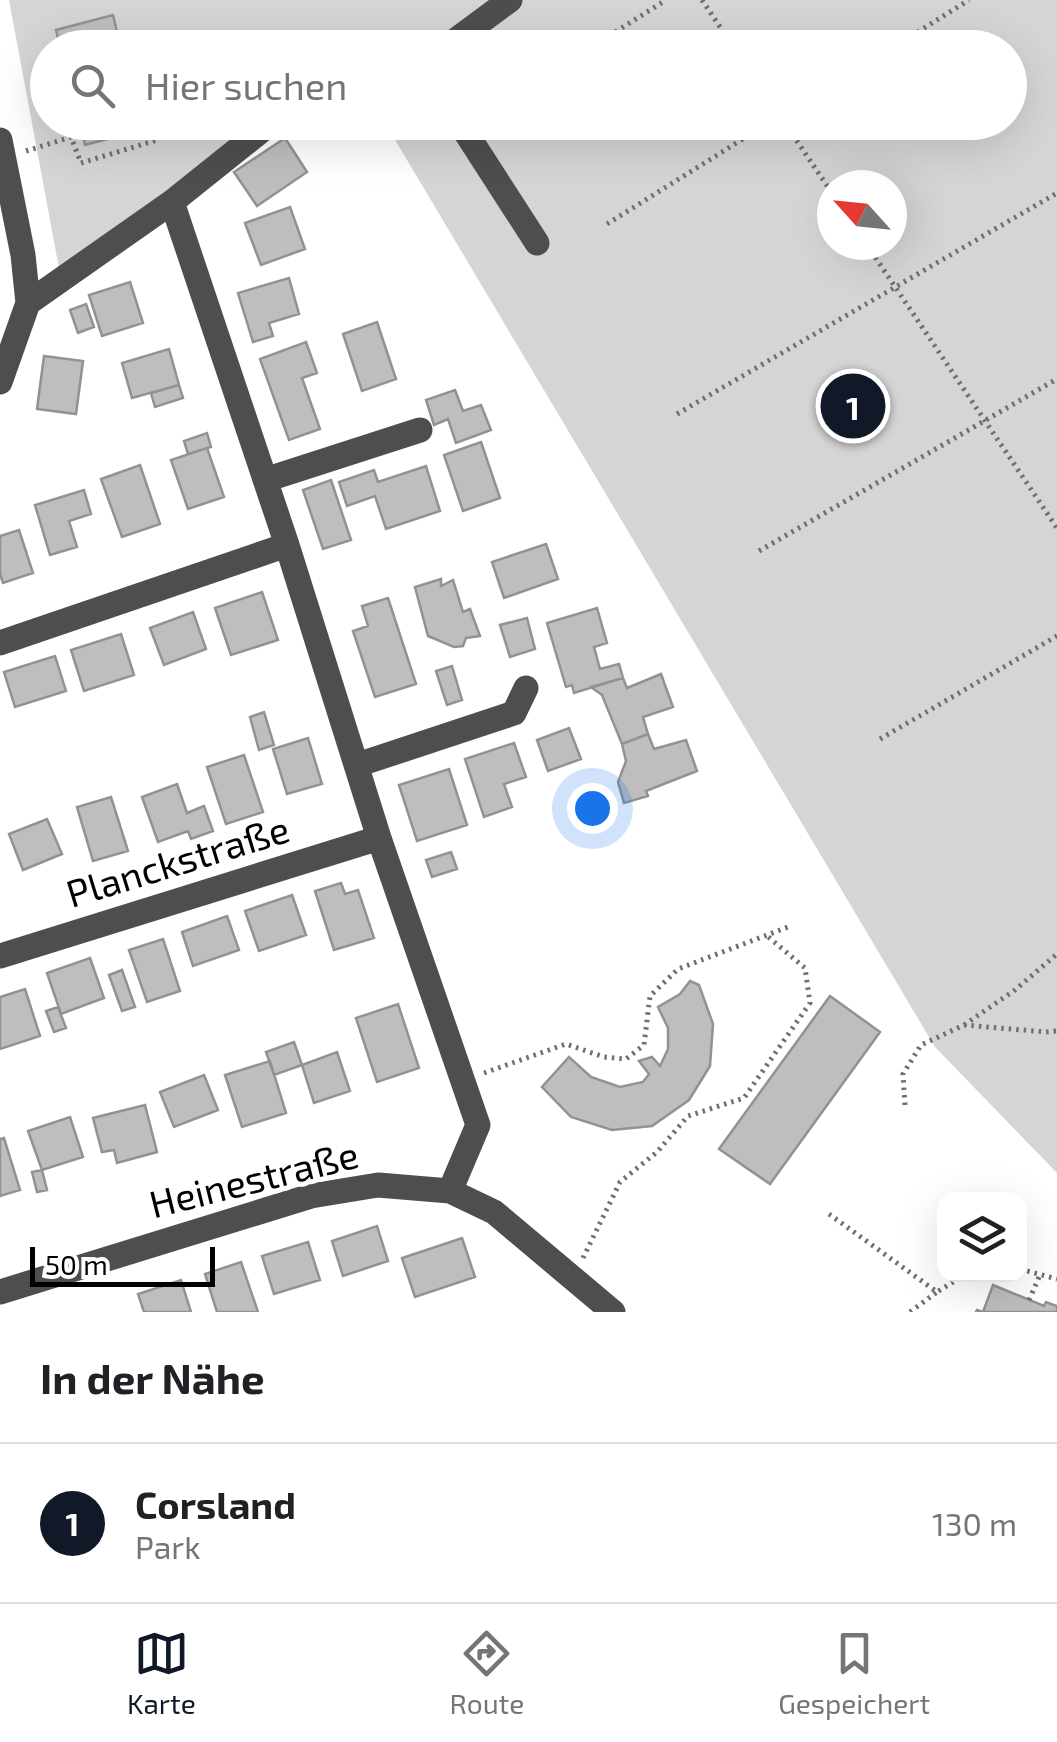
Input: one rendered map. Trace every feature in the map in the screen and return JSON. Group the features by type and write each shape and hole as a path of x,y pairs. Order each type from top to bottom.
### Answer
{"street":[{"path":"469,30 510,0"},
{"path":"28,303 172,202 250,140"},
{"path":"472,140 538,242"},
{"path":"0,382 28,303 23,255 2,148"},
{"path":"172,202 287,545 379,838 478,1125 450,1191"},
{"path":"265,480 420,430"},
{"path":"0,642 287,545"},
{"path":"357,765 514,714 526,688"},
{"name":"Planckstraße","path":"0,956 379,838"},
{"name":"Heinestraße","path":"0,1292 311,1196 378,1185 450,1191 494,1212 613,1312"}],"path":[{"path":"618,30 666,0"},
{"path":"702,0 722,30"},
{"path":"921,30 969,0"},
{"path":"2,148 57,140"},
{"path":"72,140 80,163 157,140"},
{"path":"607,224 741,140"},
{"path":"796,140 817,172"},
{"path":"677,414 1057,192"},
{"path":"877,260 1057,528"},
{"path":"759,552 1057,379"},
{"path":"880,739 1057,636"},
{"path":"462,1081 566,1044 604,1057 626,1058 644,1045 650,996 678,969 788,927"},
{"path":"572,1278 620,1182 657,1152 688,1116 744,1098 810,1003 805,968 766,935"},
{"path":"905,1105 903,1074 920,1045 964,1025 1015,990 1057,954"},
{"path":"964,1025 1057,1031"},
{"path":"829,1214 936,1292"},
{"path":"1027,1272 1057,1279"},
{"path":"1029,1300 1040,1275"},
{"path":"910,1312 953,1282"}],"shaded area":[{"path":"9,0 1057,0 1057,1173 935,1047 395,140 1027,140 1027,30 30,30 30,113"},
{"path":"35,140 249,140 61,279"}],"building":[{"path":"113,15 117,30 56,30"},
{"path":"286,140 307,172 257,206 234,172"},
{"path":"290,207 305,249 261,265 245,223"},
{"path":"289,278 299,314 269,323 273,336 253,342 238,293"},
{"path":"130,282 143,323 102,336 89,295"},
{"path":"86,304 94,327 78,333 70,310"},
{"path":"377,322 396,379 362,391 343,334"},
{"path":"306,342 317,373 302,378 320,429 289,440 260,359"},
{"path":"169,349 179,385 132,398 122,363"},
{"path":"44,356 83,361 76,414 37,409"},
{"path":"179,385 183,398 155,407 151,393"},
{"path":"455,390 463,411 481,405 491,430 456,443 448,419 434,425 426,400"},
{"path":"207,433 211,447 188,454 184,441"},
{"path":"481,442 500,498 463,511 444,455"},
{"path":"207,448 224,497 188,509 171,460"},
{"path":"140,465 160,524 122,537 101,479"},
{"path":"426,466 440,511 386,529 375,496 347,506 339,482 374,470 378,482"},
{"path":"331,480 351,540 323,549 303,490"},
{"path":"84,490 91,514 69,521 77,547 50,555 35,505"},
{"path":"19,530 33,573 3,583 0,536"},
{"path":"546,544 558,579 504,598 492,562"},
{"path":"441,579 441,586 453,580 463,612 470,609 480,636 466,638 463,646 454,647 428,636 415,587"},
{"path":"262,592 278,640 231,655 215,608"},
{"path":"388,598 416,684 375,697 353,631 368,626 362,606"},
{"path":"597,608 607,643 594,647 600,669 619,664 623,678 574,693 572,685 566,687 547,623"},
{"path":"193,612 206,649 164,665 150,628"},
{"path":"527,618 535,649 510,657 500,625"},
{"path":"121,634 134,675 84,691 71,650"},
{"path":"55,656 66,691 15,707 4,672"},
{"path":"452,666 462,700 447,705 436,671"},
{"path":"661,674 673,707 643,717 648,734 622,744 602,695 591,687 623,678 627,688"},
{"path":"264,712 274,745 259,750 250,717"},
{"path":"569,728 581,759 548,771 537,740"},
{"path":"648,734 654,749 686,740 697,771 646,791 648,796 624,803 618,782 626,761 622,744"},
{"path":"308,738 322,784 287,794 273,749"},
{"path":"514,743 526,777 504,784 512,807 484,817 465,759"},
{"path":"244,755 263,812 226,824 207,767"},
{"path":"449,769 467,825 417,841 399,785"},
{"path":"177,784 187,813 204,806 213,831 191,839 188,831 158,842 142,797"},
{"path":"111,797 128,851 93,861 77,807"},
{"path":"47,819 62,854 23,870 9,834"},
{"path":"451,852 457,869 432,877 426,860"},
{"path":"341,883 345,894 358,890 374,938 334,950 315,891"},
{"path":"292,895 306,935 259,951 245,911"},
{"path":"227,916 239,950 193,966 182,932"},
{"path":"163,939 180,991 147,1002 129,950"},
{"path":"90,958 104,998 61,1014 47,973"},
{"path":"122,970 135,1007 122,1011 109,975"},
{"path":"690,981 699,985 713,1024 710,1066 689,1100 652,1126 612,1130 571,1117 542,1087 569,1057 591,1077 620,1087 643,1082 649,1074 639,1061 652,1057 660,1066 668,1049 668,1028 658,1007 680,994"},
{"path":"25,989 40,1036 0,1049 0,997"},
{"path":"830,996 880,1032 770,1184 719,1149"},
{"path":"398,1004 419,1068 377,1082 356,1018"},
{"path":"58,1007 66,1028 54,1032 46,1011"},
{"path":"294,1042 302,1065 274,1075 266,1052"},
{"path":"337,1052 350,1091 314,1103 302,1065"},
{"path":"270,1061 286,1113 242,1127 225,1075"},
{"path":"204,1075 218,1110 174,1127 160,1092"},
{"path":"145,1105 157,1152 117,1163 114,1150 102,1152 93,1118"},
{"path":"70,1117 83,1157 42,1170 28,1131"},
{"path":"4,1138 20,1190 0,1196 0,1139"},
{"path":"42,1170 47,1190 37,1192 32,1172"},
{"path":"377,1226 388,1261 343,1276 332,1241"},
{"path":"462,1238 475,1277 415,1297 402,1258"},
{"path":"308,1242 320,1280 274,1294 262,1256"},
{"path":"241,1262 258,1312 217,1312 205,1274"},
{"path":"181,1280 191,1312 144,1312 138,1294"},
{"path":"993,1285 1044,1306 1046,1302 1057,1306 1057,1312 983,1312"}],"place":[{"name":"Corsland","path":"853,406"}]}
